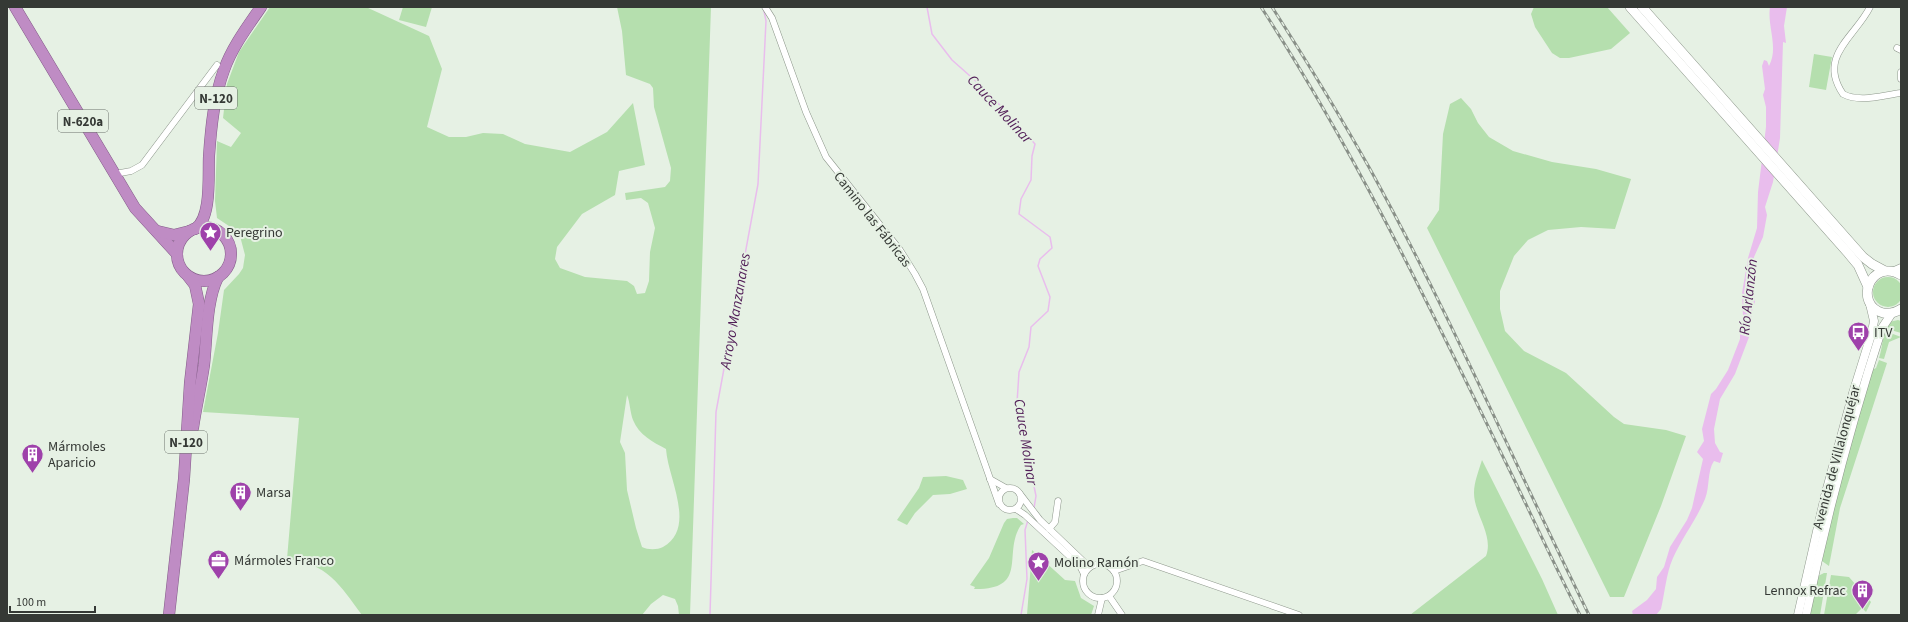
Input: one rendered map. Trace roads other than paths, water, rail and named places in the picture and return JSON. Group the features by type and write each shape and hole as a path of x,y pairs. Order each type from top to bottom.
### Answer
{"highway":[{"name":"N-620a","path":"15,7 135,208 178,254"},
{"name":"N-120","path":"169,615 181,502 190,383 199,304 195,285 179,264 178,254 180,242 201,224 208,200 211,127 221,78 231,54 261,7"},
{"name":"N-120","path":"181,502 199,399 214,285 227,268 231,254 229,243 219,232 212,218 208,200"},
{"path":"156,231 174,235 208,227 219,232"},
{"path":"188,276 203,281 218,278"}],"main road":[{"path":"1630,7 1855,261 1868,287 1869,300 1876,310 1885,313 1897,313"},
{"path":"1642,7 1867,261 1895,271"},
{"path":"1868,287 1873,277 1895,271"}],"street":[{"name":"Camino las Fábricas","path":"765,7 772,18 806,112 826,157 900,250 916,274 923,289 999,504"},
{"path":"1870,7 1838,52 1834,66 1840,90 1846,96 1862,98 1901,93"},
{"path":"115,174 131,171 142,165 217,65"},
{"path":"1901,72 1901,79"},
{"name":"Avenida de Villalonquéjar","path":"1798,615 1825,496 1872,332 1874,321 1869,300"},
{"name":"Avenida de Villalonquéjar","path":"1806,615 1822,540 1850,434 1882,328 1885,321 1897,313"},
{"path":"990,479 1006,488 1014,489 1020,494 1030,505 1039,519 1084,562 1091,566"},
{"path":"1006,488 999,496 999,504 1007,510 1016,509 1025,515 1080,566 1084,574 1083,582 1087,592 1091,596 1102,598 1109,596 1116,587 1117,582 1114,571 1106,564 1096,564 1091,566 1084,574"},
{"path":"1016,509 1020,502 1020,494"},
{"path":"1049,529 1056,518 1058,501"},
{"path":"1114,571 1143,561 1299,615"},
{"path":"1109,596 1122,615"},
{"path":"1098,615 1102,598"}],"water":[{"name":"Río Arlanzón","path":"1770,7 1787,7 1784,26 1786,43 1783,42 1780,138 1773,182 1765,207 1767,215 1763,237 1754,257 1752,274 1755,302 1752,311 1749,337 1735,374 1720,399 1714,429 1715,443 1720,452 1723,453 1720,463 1714,461 1712,465 1705,499 1673,558 1667,577 1661,609 1656,615 1633,615 1632,611 1647,600 1656,589 1657,577 1664,567 1670,547 1687,520 1692,508 1703,459 1697,452 1704,441 1702,429 1711,394 1728,370 1740,339 1740,325 1743,316 1742,293 1748,258 1757,228 1758,192 1766,127 1766,107 1763,95 1765,89 1762,66 1764,60 1767,61 1769,66 1773,52"}],"waterway":[{"name":"Cauce Molinar","path":"927,7 932,34 952,60 987,91 1035,144 1032,156 1031,180 1021,199 1019,214 1050,237 1052,248 1040,259 1038,266 1050,297 1048,311 1031,327 1029,347 1019,372 1017,403 1036,496 1034,508"},
{"name":"Arroyo Manzanares","path":"710,615 716,412 758,184 766,21 764,11"},
{"name":"Cauce Molinar","path":"1021,615 1027,579 1025,530 1028,520"}],"railway":[{"path":"1261,7 1329,119 1392,234 1580,615"},
{"path":"1272,7 1310,67 1370,169 1428,279 1589,615"}],"place":[{"name":"Peregrino","path":"211,252"},
{"name":"ITV","path":"1859,352"},
{"name":"Mármoles Aparicio","path":"32,474"},
{"name":"Marsa","path":"241,512"},
{"name":"Mármoles Franco","path":"219,580"},
{"name":"Molino Ramón","path":"1038,582"},
{"name":"Lennox Refrac","path":"1862,610"}]}
